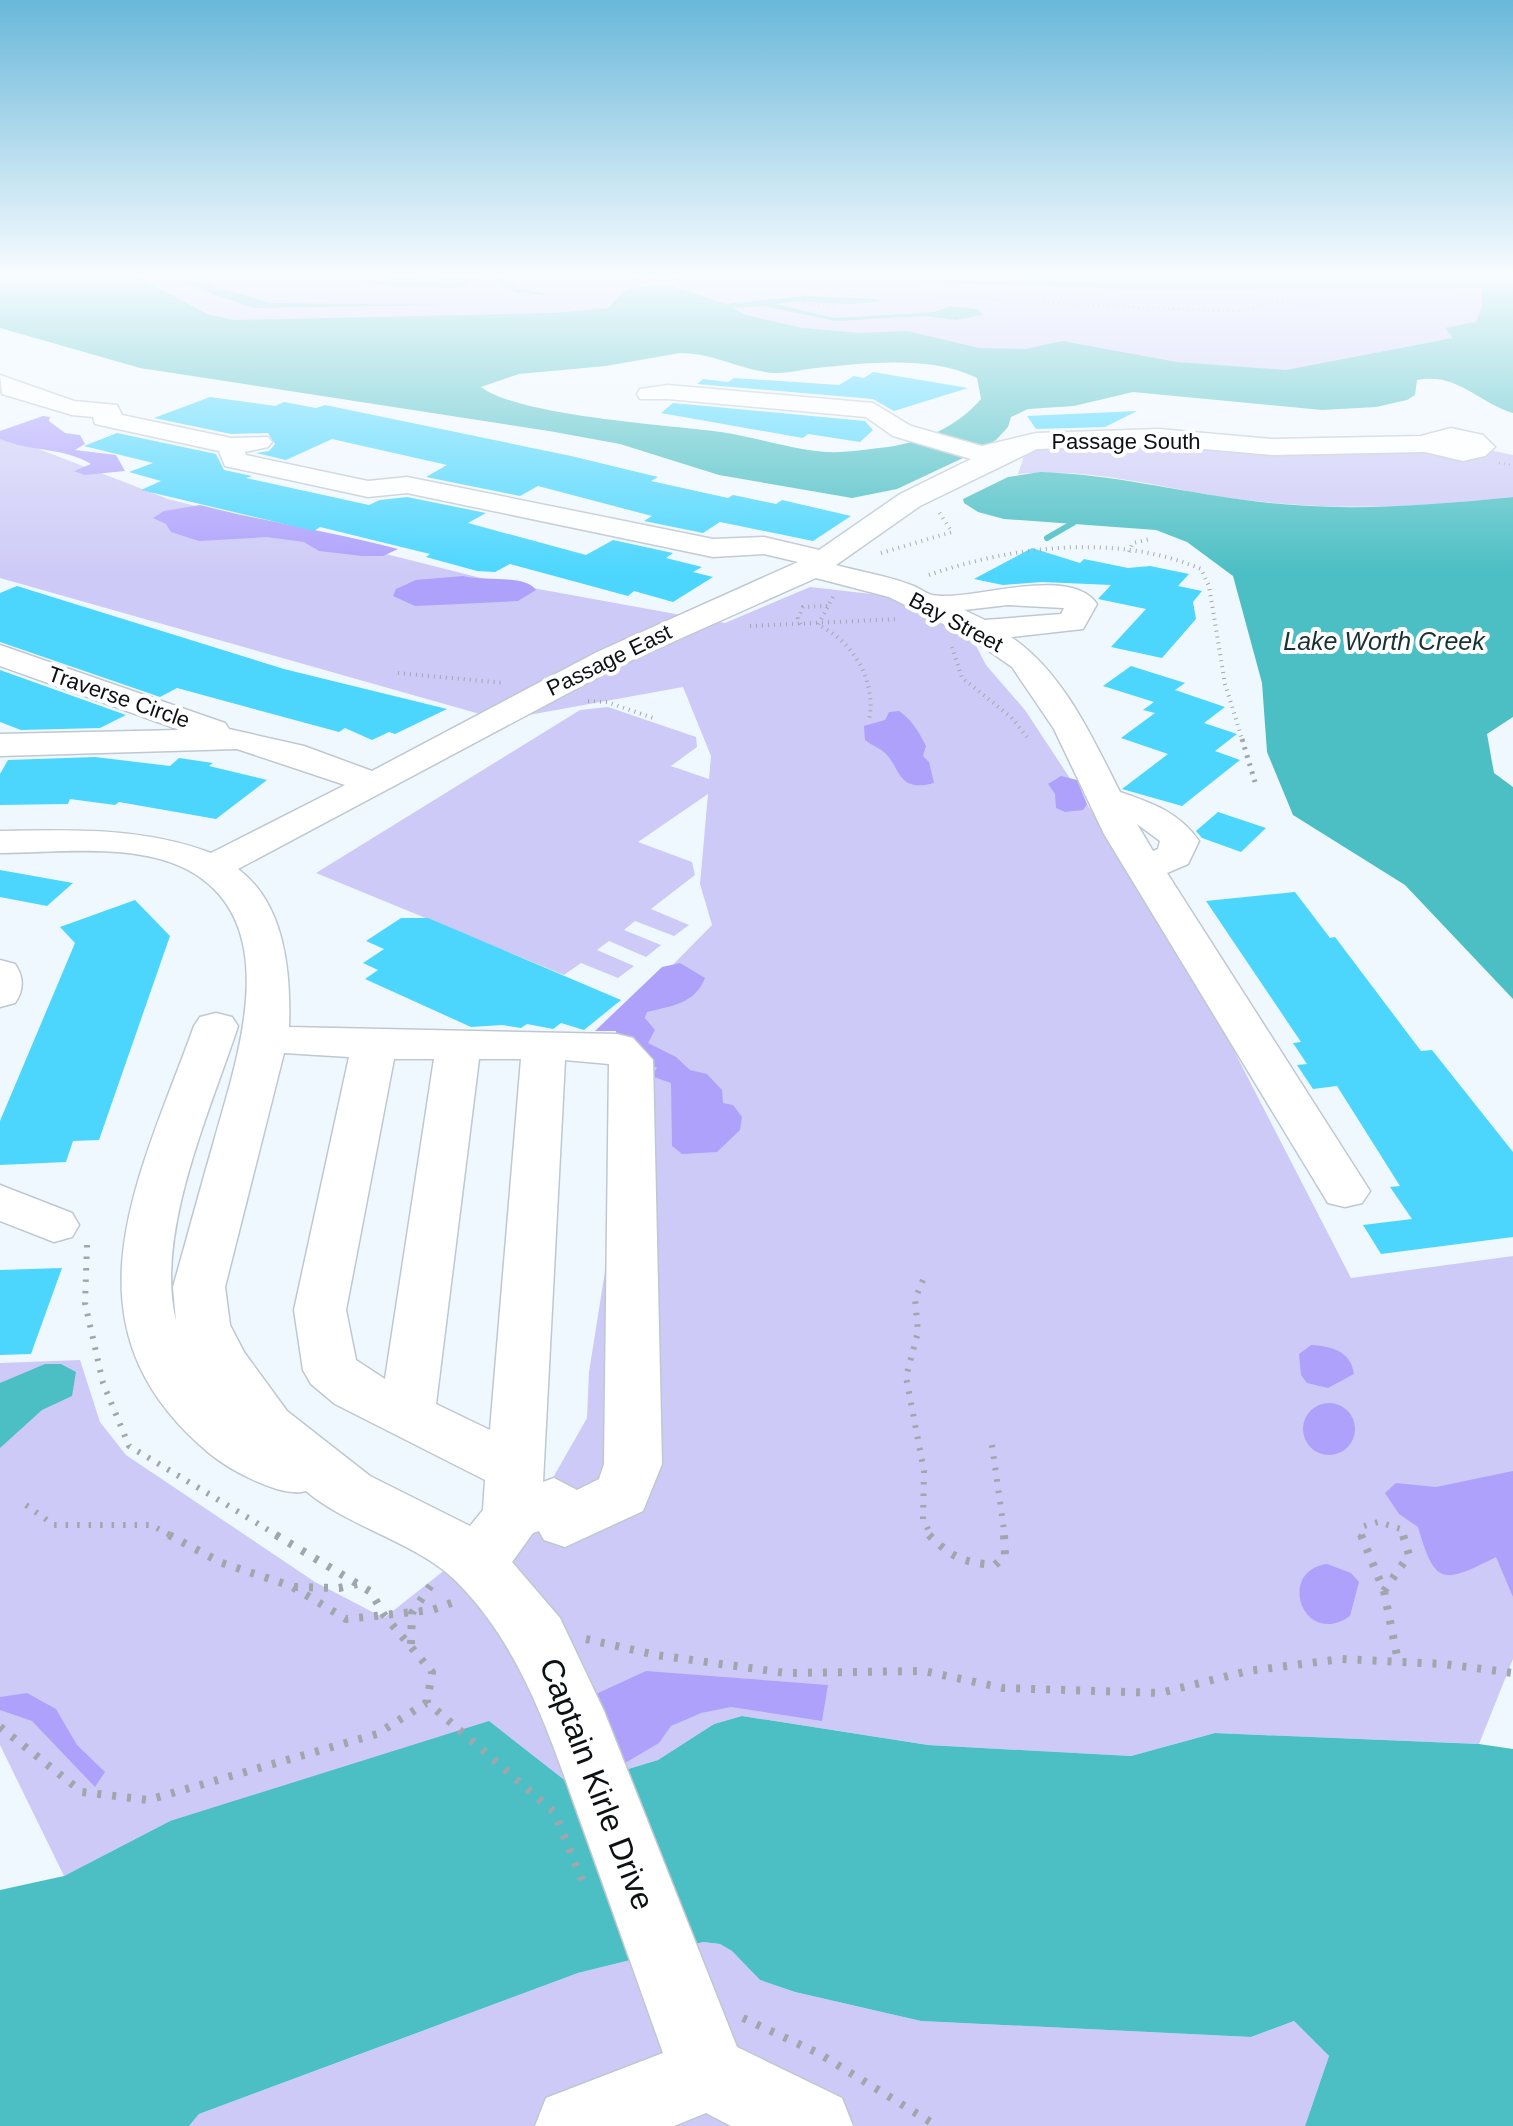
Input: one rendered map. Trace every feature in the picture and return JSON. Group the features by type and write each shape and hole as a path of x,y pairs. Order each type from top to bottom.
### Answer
{"street":[{"name":"Bay Street","path":"0,382 10,389 72,408 61,415 73,422 104,419 231,446 273,441 292,444"},
{"path":"649,394 668,392 873,410 902,430 992,453"},
{"name":"Passage South","path":"992,453 1036,441 1092,438 1150,448 1430,444 1456,453 1484,455"},
{"name":"Bay Street","path":"231,446 234,460 368,489 407,485 713,548 748,544 802,552 813,558 826,582 910,605 1024,660 1071,730 1105,799 1174,831 1180,841 1174,856 1144,868 1345,1191"},
{"path":"1484,455 1513,452"},
{"name":"Passage East","path":"212,867 608,659 826,582 910,500 992,453"},
{"name":"Bay Street","path":"370,460 410,468 407,485"},
{"path":"910,605 1049,596 1070,597 1082,604 1072,622 964,633"},
{"name":"Traverse Circle","path":"0,655 374,784"},
{"name":"Traverse Circle","path":"0,745 238,739"},
{"name":"Captain Kirle Drive","path":"0,842 154,845 212,867 248,897 264,933 269,1038 258,1064 200,1287 204,1325 223,1364 267,1426 349,1492 477,1565 538,1636 754,2092"},
{"path":"0,973 0,994"},
{"path":"216,1026 167,1175 153,1232 145,1293 153,1335 182,1386 212,1423 252,1454 349,1492"},
{"path":"269,1038 374,1045 617,1048 632,1060 632,1464 622,1494 565,1523 554,1502 513,1493 408,1415 356,1389 330,1370 320,1310 374,1045"},
{"path":"408,1415 458,1046"},
{"path":"477,1565 513,1493 544,1046"},
{"path":"0,1202 54,1224"},
{"path":"574,2126 754,2092"}],"path":[{"path":"1484,455 1513,465"},
{"path":"801,624 798,618 803,607 858,556 900,549 952,532 934,502"},
{"path":"1129,552 1134,543 1150,539"},
{"path":"740,626 818,625 910,605 928,575 992,555 1129,552 1178,558 1206,575 1225,684 1255,782"},
{"path":"818,625 826,582"},
{"path":"818,625 842,636 855,650 874,699 869,720"},
{"path":"964,633 962,678 1011,716 1027,737"},
{"path":"923,1280 916,1299 918,1332 906,1377 924,1471 923,1518 935,1544 964,1563 995,1565 1005,1556 1004,1516 992,1445"},
{"path":"26,1505 54,1525 151,1525 222,1563 291,1586 346,1619 432,1610 477,1565"},
{"path":"1384,1590 1410,1555 1401,1529 1378,1522 1364,1526 1361,1536 1384,1590 1398,1661"},
{"path":"412,1614 477,1565"},
{"path":"291,1586 339,1588 358,1584"},
{"path":"411,1647 412,1614"},
{"path":"538,1636 602,1640 656,1655 786,1673 924,1670 1003,1688 1160,1693 1248,1671 1341,1658 1513,1673"},
{"path":"0,1727 82,1792 148,1800 377,1734 426,1702"},
{"path":"446,1715 554,1812 588,1896"},
{"path":"754,2092 742,2017 818,2053 936,2126"}],"shaded area":[{"path":"234,375 283,375 245,380"},
{"path":"50,417 49,421 65,433 80,435 85,444 75,450 116,455 125,471 85,475 74,471 91,464 80,459 0,439 0,431"},
{"path":"0,434 168,499 489,580 725,623 810,587 898,597 970,634 986,665 1025,710 1104,830 1213,1010 1351,1278 1513,1256 1513,1659 1479,1744 1215,1733 1131,1756 928,1745 742,1716 714,1724 658,1760 572,1786 170,1821 64,1876 0,1745 0,1363 80,1360 100,1422 126,1455 315,1582 384,1618 546,1490 587,1418 589,1372 650,988 712,925 700,884 708,794 638,842 692,862 695,875 651,909 689,925 674,936 635,921 624,930 661,945 646,957 609,941 597,950 634,966 618,978 581,963 564,975 316,873 580,710 608,707 696,737 697,747 671,766 709,779 711,756 683,687 501,720 0,578"},
{"path":"1047,442 1481,448 1513,455 1513,497 1413,505 1313,506 1245,500 1104,476 1018,474 1025,453"},
{"path":"200,505 398,549 383,556 362,556 319,551 304,542 267,537 199,541 171,532 166,524 153,518 164,511"},
{"path":"463,576 514,580 536,590 518,601 439,605 415,606 393,596 396,589 416,580"},
{"path":"899,711 926,746 923,756 929,762 934,783 906,782 885,753 865,740 864,726 885,720 889,712"},
{"path":"1061,776 1077,780 1087,804 1083,810 1065,812 1056,808 1055,794 1048,784"},
{"path":"680,963 705,978 689,999 647,1012 645,1018 655,1030 648,1043 676,1057 690,1070 707,1074 722,1090 723,1103 733,1105 742,1117 740,1130 717,1152 682,1154 672,1146 671,1083 651,1076 657,1068 617,1043 616,1031 595,1031 662,967"},
{"path":"1311,1345 1339,1351 1349,1360 1354,1374 1328,1388 1307,1383 1301,1375 1299,1354"},
{"path":"1329,1403 1348,1410 1355,1429 1348,1448 1329,1455 1310,1448 1303,1429 1310,1410"},
{"path":"1513,1471 1513,1597 1496,1557 1453,1575 1436,1570 1418,1527 1399,1514 1385,1493 1396,1483 1436,1487"},
{"path":"1327,1564 1351,1573 1359,1582 1350,1616 1333,1624 1319,1623 1309,1616 1299,1592 1302,1580 1311,1570"},
{"path":"646,1671 828,1685 822,1721 731,1707 701,1713 671,1726 659,1743 620,1766 592,1701 596,1694"},
{"path":"27,1693 56,1709 77,1745 105,1772 95,1787 32,1721 0,1710 0,1697"},
{"path":"703,1942 720,1944 732,1951 760,1980 921,2021 1251,2037 1294,2021 1329,2056 1305,2126 189,2126 199,2114 578,1973"}],"water":[{"path":"187,375 515,375 481,387 500,397 560,412 721,432 826,452 888,447 951,425 981,399 977,378 970,375 1513,375 1513,413 1456,384 1431,379 1417,380 1415,395 1407,400 1376,407 1322,410 1133,392 1074,406 1028,409 1011,417 996,440 963,458 897,489 852,498 719,475 620,444"},
{"name":"Lake Worth Creek","path":"1040,472 1312,506 1412,505 1513,497 1513,717 1487,734 1494,773 1513,787 1513,999 1405,885 1293,815 1267,752 1262,683 1233,576 1187,542 1156,530 1004,519 978,512 964,503 963,499 1008,477"},
{"path":"45,1364 61,1364 76,1372 72,1396 42,1410 0,1448 0,1383"},
{"path":"742,1716 928,1745 1131,1756 1215,1733 1479,1744 1513,1749 1513,2126 1305,2126 1329,2056 1294,2021 1251,2037 921,2021 760,1980 732,1951 720,1944 703,1942 578,1973 199,2114 189,2126 0,2126 0,1890 64,1876 170,1821 489,1721 572,1786 658,1760 714,1724"}],"building":[{"path":"892,375 968,388 894,411 873,399 697,384 703,379 728,382 734,378 839,385 854,376"},
{"path":"210,397 275,406 284,402 316,408 325,405 571,456 658,477 651,481 728,498 733,495 776,504 782,500 851,516 813,541 720,522 703,533 644,521 652,516 538,486 520,496 426,477 447,465 332,439 286,460 256,453 269,451 275,444 268,433 231,434 154,418"},
{"path":"673,403 865,421 873,430 860,442 808,434 803,438 661,413"},
{"path":"1137,411 1105,427 1036,429 1027,416"},
{"path":"117,433 216,454 224,470 252,476 246,478 369,505 407,497 486,513 468,523 586,555 613,540 673,553 666,558 702,567 693,572 713,577 673,602 634,591 628,596 510,564 495,572 477,571 426,557 430,554 320,527 314,531 141,490 161,481 129,472 153,463 84,446"},
{"path":"1032,548 1080,563 1084,559 1189,574 1178,586 1202,591 1193,602 1196,619 1162,658 1111,647 1146,609 1098,599 1111,585 1003,585 974,579"},
{"path":"17,586 284,669 447,709 395,734 389,732 372,740 345,728 339,732 177,688 160,697 0,642 0,593"},
{"path":"1131,666 1185,683 1175,690 1225,707 1204,723 1237,734 1215,751 1240,760 1182,806 1122,789 1168,754 1121,738 1155,713 1143,710 1154,702 1103,686"},
{"path":"0,670 126,715 100,728 21,730 0,722"},
{"path":"95,757 170,766 179,758 213,763 209,766 267,780 216,819 119,802 115,805 70,799 68,804 0,805 0,774 8,760"},
{"path":"1218,812 1266,828 1241,852 1202,838 1196,831"},
{"path":"0,870 73,883 47,906 0,897"},
{"path":"1295,892 1330,938 1335,937 1421,1051 1432,1050 1513,1152 1513,1237 1381,1254 1363,1225 1412,1219 1390,1187 1400,1186 1337,1086 1313,1089 1297,1065 1307,1064 1293,1043 1301,1042 1206,901"},
{"path":"135,900 170,936 99,1140 73,1141 66,1162 0,1165 0,1121 75,943 60,927"},
{"path":"401,918 428,918 621,1000 584,1030 561,1023 553,1029 527,1024 521,1028 471,1027 365,979 378,970 363,963 384,949 366,941"},
{"path":"62,1268 31,1354 0,1355 0,1270"}],"waterway":[{"path":"1047,538 1073,523"}]}
